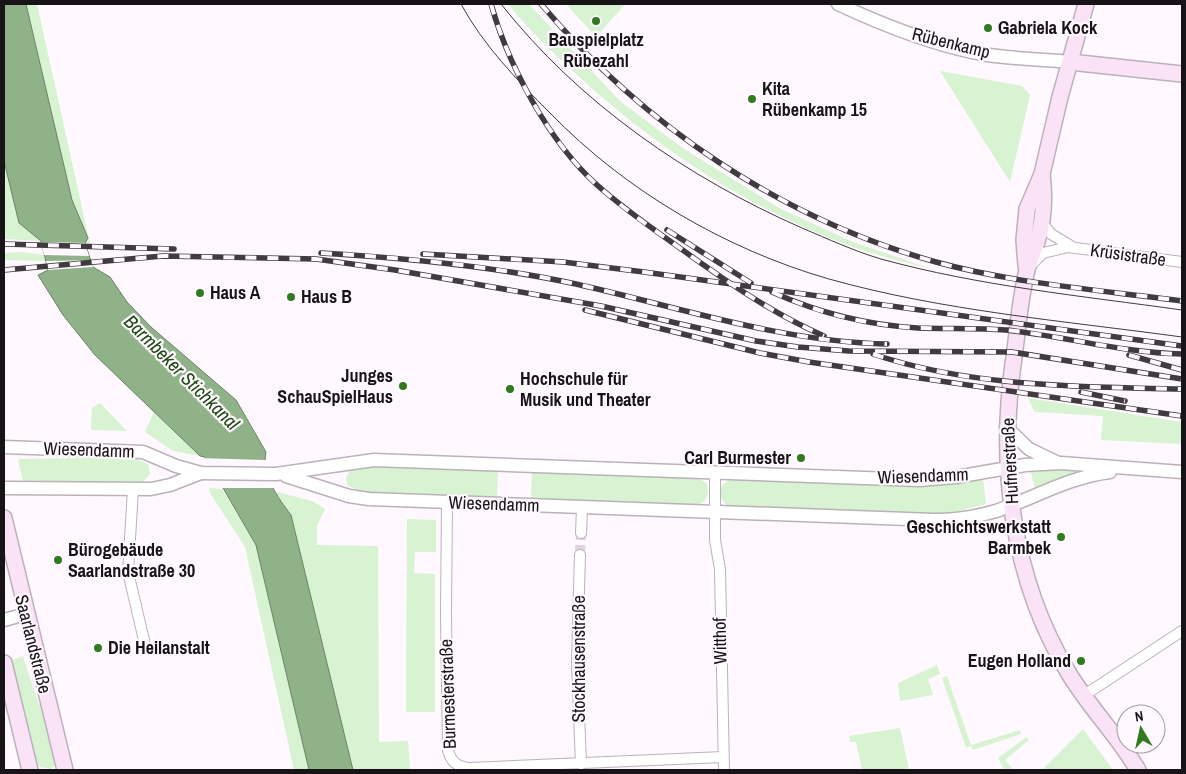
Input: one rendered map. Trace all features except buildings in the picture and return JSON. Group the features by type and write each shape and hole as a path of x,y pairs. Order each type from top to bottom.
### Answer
{"main road":[{"name":"Hufnerstraße","path":"1027,270 1024,240 1027,209 1039,180 1086,4"},
{"path":"1070,62 1182,74"},
{"name":"Hufnerstraße","path":"1039,180 1044,198 1042,222 1027,270 1006,427 1012,505 1021,560 1035,604 1060,658 1083,696 1138,770"},
{"name":"Saarlandstraße","path":"4,518 64,770"},
{"name":"Saarlandstraße","path":"4,663 30,770"}],"street":[{"name":"Rübenkamp","path":"838,4 918,36 955,47 983,54 1070,62"},
{"name":"Krüsistraße","path":"1042,222 1054,236 1074,248"},
{"name":"Krüsistraße","path":"1027,270 1043,253 1063,248 1182,262"},
{"path":"1006,427 1029,449 1061,463"},
{"name":"Wiesendamm","path":"4,447 129,450 143,452 176,466 201,473 276,474 374,460 919,480 956,477 1008,467 1061,463 1182,472"},
{"name":"Wiesendamm","path":"276,474 295,478 355,498 715,513 945,520 983,514 1088,476 1130,469"},
{"name":"Wiesendamm","path":"4,488 159,488 201,473"},
{"path":"715,473 715,513"},
{"path":"133,489 128,572 144,640"},
{"name":"Burmesterstraße","path":"447,502 446,615 448,750 450,759 459,766 468,768 723,757"},
{"path":"581,533 582,508"},
{"name":"Witthof","path":"715,513 715,545 720,569 724,770"},
{"name":"Stockhausenstraße","path":"580,555 577,662 581,764"},
{"path":"4,620 26,614"},
{"path":"1083,696 1182,631"}],"shaded area":[{"path":"26,4 37,4 90,244 85,243 88,238 72,200"},
{"path":"508,4 529,4 620,101 684,149 781,209 851,241 934,270 860,250 812,231 775,214 705,174 638,127 607,101 549,49"},
{"name":"Bauspielplatz Rübezahl","path":"566,4 625,4 596,37"},
{"path":"940,71 1022,86 1030,95 1010,182"},
{"path":"4,161 19,223 41,241 4,239"},
{"path":"21,252 44,255 46,261 4,260 4,253"},
{"path":"1028,398 1182,422 1182,444 1101,440 1103,416 1035,412"},
{"path":"100,403 127,431 91,430 92,408"},
{"path":"154,412 200,456 173,451 145,432"},
{"path":"106,455 132,457 148,464 150,474 141,484 23,481 18,461 19,459 81,458"},
{"path":"371,465 498,470 497,497 363,493 347,485 346,478 350,470"},
{"path":"1030,469 1089,471 1035,489"},
{"path":"532,471 698,478 707,484 708,493 705,501 695,506 531,499"},
{"path":"731,479 922,486 983,479 986,504 955,512 933,514 730,507 723,501 721,492 722,485"},
{"path":"209,488 222,489 256,545 309,770 294,770 245,547 210,493"},
{"path":"274,491 312,501 325,509 317,526 317,545 378,546 379,742 408,741 410,770 353,770 291,515"},
{"path":"407,519 436,520 436,552 415,552 414,573 435,574 435,712 406,712"},
{"path":"23,656 58,763 51,769 40,767 31,753 10,661"},
{"path":"937,665 940,674 928,679 933,695 900,701 898,683"},
{"path":"947,676 971,745 1020,730 1021,734 973,750 971,746 966,748 942,678"},
{"path":"900,728 909,770 862,770 856,742 850,742 849,736"},
{"path":"1083,729 1113,770 1042,770"},
{"path":"1026,737 1029,740 1005,760 1012,768 1004,770 998,758"}],"water":[{"name":"Barmbeker Stichkanal","path":"4,4 26,4 72,200 88,238 85,243 93,267 110,277 127,302 151,327 236,400 266,452 265,460 268,477 291,515 353,770 309,770 256,545 205,457 200,456 95,355 63,315 38,275 48,270 41,241 19,223 4,161"}],"pier":[{"path":"41,242 85,243 89,256 44,255"},
{"path":"91,260 93,267 48,270 46,261"},
{"path":"198,458 266,460 276,488 219,488 203,459"}],"tunnel":[{"path":"580,555 581,533"}],"tram line":[{"path":"461,4 501,62 580,141 611,168 644,192 715,234 790,266 829,279 872,290 1004,314 1182,337"},
{"path":"501,4 565,74 600,105 638,134 718,186 802,228 871,256 955,276 1031,289 1182,310"}],"railway":[{"path":"491,4 508,52 532,101 563,147 597,185 643,222 739,289 789,319 824,336"},
{"path":"541,4 581,48 625,90 671,128 719,163 771,194 824,221 879,244 966,270 1090,290 1182,301"},
{"path":"667,230 751,283"},
{"path":"4,244 174,249"},
{"path":"321,253 417,260 513,272 576,284 769,330 847,342 887,344"},
{"path":"423,254 563,262 1182,346"},
{"path":"4,270 163,256 316,259 395,270 601,306 756,341 798,347 849,351 1012,352 1182,379"},
{"path":"772,292 825,312 880,324 918,328 1006,330 1116,348 1182,354"},
{"path":"585,310 760,353 809,362 1182,416"},
{"path":"873,354 910,365 987,379 1066,386 1182,389"},
{"path":"1129,355 1182,370"},
{"path":"1081,392 1125,401"}],"place":[{"name":"Bauspielplatz Rübezahl","path":"596,21"},
{"name":"Gabriela Kock","path":"988,28"},
{"name":"Kita Rübenkamp 15","path":"752,99"},
{"name":"Haus A","path":"200,293"},
{"name":"Haus B","path":"291,297"},
{"name":"Junges SchauSpielHaus","path":"403,386"},
{"name":"Hochschule für Musik und Theater","path":"510,389"},
{"name":"Carl Burmester","path":"801,458"},
{"name":"Geschichtswerkstatt Barmbek","path":"1061,537"},
{"name":"Bürogebäude Saarlandstraße 30","path":"58,560"},
{"name":"Die Heilanstalt","path":"98,648"},
{"name":"Eugen Holland","path":"1081,661"}]}
